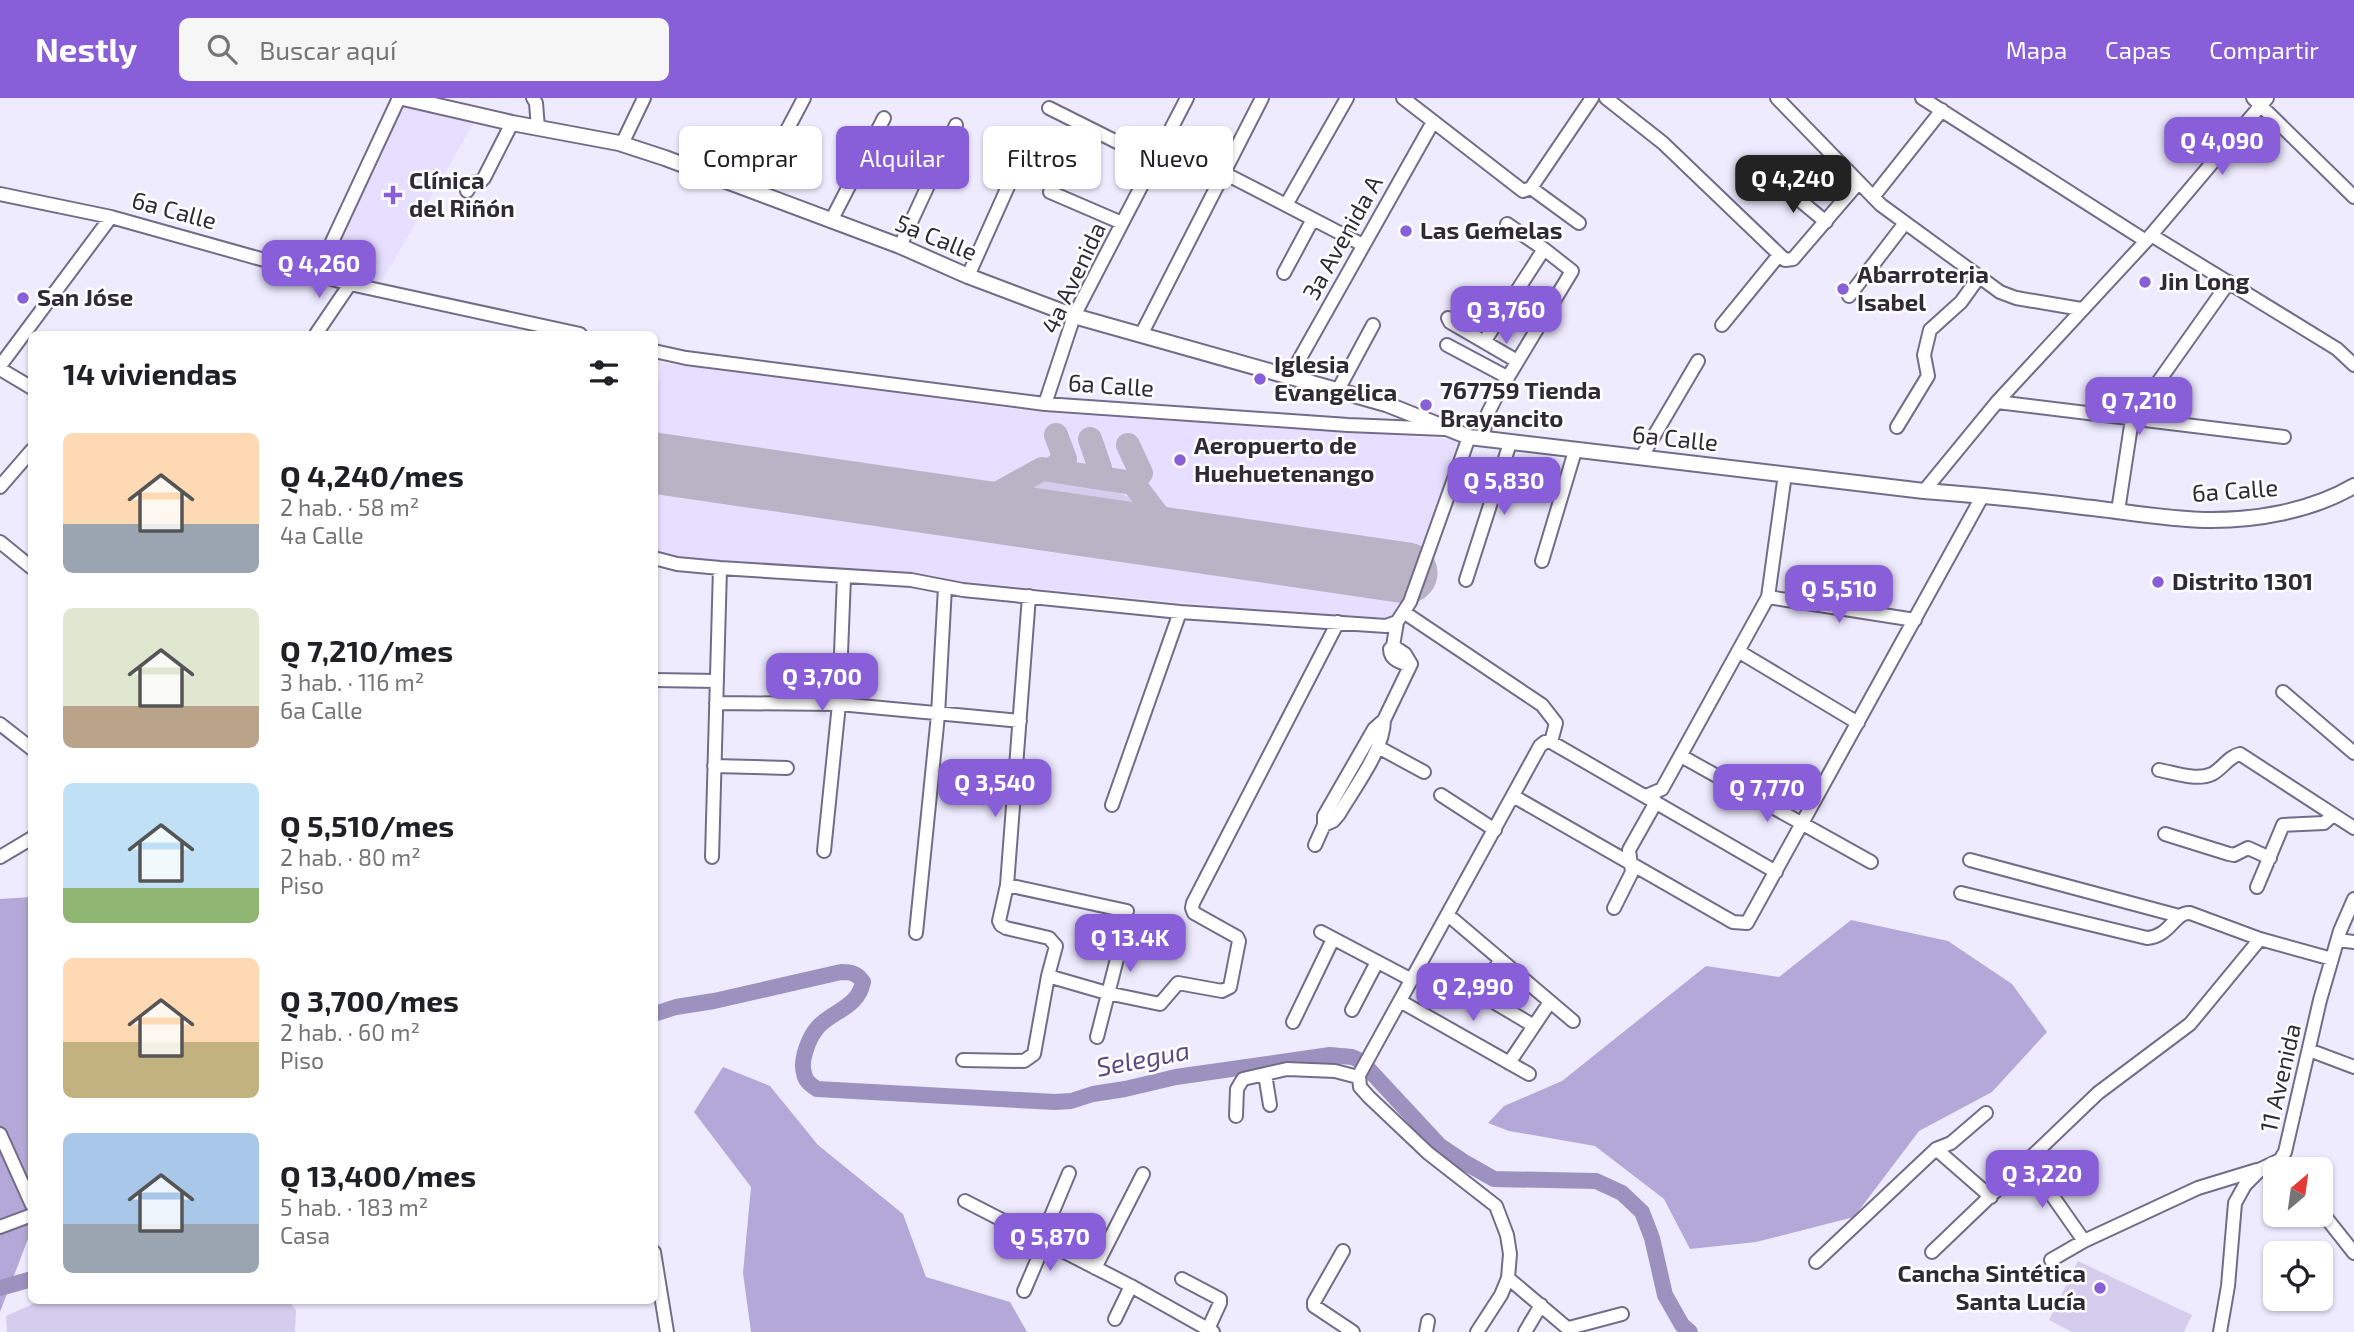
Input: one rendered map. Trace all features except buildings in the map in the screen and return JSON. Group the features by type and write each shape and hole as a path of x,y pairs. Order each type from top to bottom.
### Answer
{"main road":[{"name":"5a Calle","path":"401,98 622,144 900,246 968,276 1074,316 1386,404 1450,429"},
{"name":"6a Calle","path":"1450,429 1475,438 1510,443 2204,520 2255,516 2322,502 2354,486"}],"street":[{"path":"317,274 401,98"},
{"path":"533,98 536,103 538,128"},
{"path":"622,144 644,98"},
{"path":"755,191 804,98"},
{"name":"4a Avenida","path":"1173,126 1187,98"},
{"path":"1233,155 1262,98"},
{"path":"1286,205 1347,98"},
{"path":"1403,98 1523,191 1531,188 1592,98"},
{"path":"1606,98 1683,161 1786,260 1793,259 1859,183"},
{"path":"1777,98 1873,197 2000,292 2016,298 2081,309"},
{"path":"1922,98 2149,238 2229,282 2337,349 2354,365"},
{"path":"1924,491 1997,402 2149,238 2260,100 2354,197"},
{"path":"1049,108 1115,140"},
{"path":"1873,197 1942,110"},
{"path":"831,221 884,118"},
{"name":"3a Avenida A","path":"1290,376 1433,122"},
{"path":"467,191 472,183 480,182 484,178 512,123"},
{"path":"900,246 957,125"},
{"path":"1233,178 1363,245"},
{"path":"1779,183 1826,222"},
{"path":"1531,188 1579,223"},
{"path":"968,276 1007,189"},
{"name":"4a Avenida","path":"1045,404 1074,316 1140,189"},
{"path":"1141,335 1216,189"},
{"path":"1050,192 1122,223"},
{"name":"6a Calle","path":"0,194 111,217 350,284 566,331"},
{"path":"28,386 0,368 111,217"},
{"path":"1284,273 1313,219"},
{"path":"1849,296 1905,223"},
{"path":"1315,845 1324,825 1324,816 1374,729 1384,720 1411,664 1405,654 1393,646 1398,620 1410,603 1475,438 1507,377 1572,271 1507,224"},
{"path":"1484,342 1544,249"},
{"path":"1721,325 1779,256"},
{"path":"1897,427 1928,376 1924,355 1930,330 1961,302 1979,277"},
{"path":"2118,511 2132,419 2229,282"},
{"path":"318,331 350,284"},
{"path":"1448,318 1517,361"},
{"path":"1338,390 1373,325"},
{"path":"1447,345 1507,377"},
{"name":"6a Calle","path":"658,352 685,358 1045,404 1389,428 1450,429"},
{"path":"1641,458 1699,362"},
{"path":"1997,402 2284,437"},
{"path":"1466,580 1510,443"},
{"path":"1542,561 1575,450"},
{"path":"2,479 28,454"},
{"path":"1614,908 1632,872 1629,850 1651,799 1662,789 1768,597 1785,474"},
{"path":"1513,796 1733,922 1747,923 1983,495"},
{"path":"0,541 28,565"},
{"path":"658,559 677,564 720,568 911,580 946,587 1180,612 1386,626 1398,620"},
{"path":"712,857 720,568"},
{"path":"824,851 839,705 844,577"},
{"path":"916,933 938,715 946,587"},
{"path":"964,1060 1024,1061 1034,1054 1056,946 1054,942 1001,925 999,920 1007,885 1029,596"},
{"path":"1768,597 1915,620"},
{"path":"1112,805 1180,612"},
{"path":"1398,620 1542,705 1556,723 1552,742"},
{"path":"1048,976 1107,993 1160,1004 1176,984 1222,991 1230,987 1239,941 1237,937 1194,913 1193,903 1338,622"},
{"path":"1738,651 1858,723"},
{"path":"658,680 717,681"},
{"path":"2283,692 2354,753"},
{"path":"716,703 839,705 1020,721"},
{"path":"1324,825 1334,821 1339,814 1378,747 1384,734 1384,720"},
{"path":"0,724 28,746"},
{"path":"1477,1332 1508,1278 1510,1254 1507,1236 1496,1206 1428,1153 1360,1087 1362,1069 1540,746 1545,742 1552,742 1776,872"},
{"path":"1378,747 1424,772"},
{"path":"2159,770 2201,777 2212,774 2234,755 2240,754 2354,828"},
{"path":"1681,755 1871,862"},
{"path":"714,766 787,768"},
{"path":"1441,795 1495,830"},
{"path":"2256,887 2283,825 2323,823 2333,815"},
{"path":"2165,834 2229,854 2234,855 2248,848 2270,858"},
{"path":"0,857 28,840"},
{"path":"1970,860 2179,916"},
{"path":"1007,885 1127,911"},
{"path":"1961,893 2147,938 2157,937 2167,931 2179,916 2190,913 2260,939 2332,959"},
{"name":"11 Avenida","path":"2285,1157 2320,1000 2354,899"},
{"path":"1448,915 1573,1021"},
{"path":"1321,932 1412,980"},
{"path":"1293,1022 1333,939"},
{"path":"1932,1252 2098,1093 2190,1024 2260,939"},
{"path":"2338,940 2354,942"},
{"path":"1097,1037 1120,947"},
{"path":"1500,960 1484,992 1487,998 1534,1026"},
{"path":"1352,1010 1377,962"},
{"path":"1400,1001 1529,1074"},
{"path":"1509,1063 1550,1002"},
{"path":"2309,1050 2354,1066"},
{"path":"1236,1115 1240,1083 1243,1079 1287,1069 1362,1069"},
{"path":"1265,1074 1270,1105"},
{"path":"1816,1262 1936,1149 1951,1143 1986,1113"},
{"path":"0,1134 28,1196"},
{"path":"1936,1149 1991,1197"},
{"path":"2028,1161 2084,1241"},
{"path":"2051,1260 2084,1241 2198,1188 2261,1169"},
{"name":"11 Avenida","path":"2220,1332 2228,1286 2235,1203 2238,1193 2261,1169"},
{"path":"1024,1291 1069,1173"},
{"path":"1096,1268 1143,1174"},
{"path":"965,1200 1211,1331 1220,1299 1182,1279"},
{"path":"0,1227 28,1216"},
{"path":"2333,1226 2354,1252"},
{"path":"1343,1251 1314,1306 1353,1332"},
{"path":"658,1277 667,1332"},
{"path":"1508,1278 1571,1330 1622,1314"},
{"path":"1115,1319 1130,1286"},
{"path":"1524,1332 1541,1306"}],"shaded area":[{"name":"Clínica del Riñón","path":"399,98 478,116 377,289 317,274"},
{"name":"Aeropuerto de Huehuetenango","path":"662,363 1047,413 1453,439 1462,446 1402,613 1391,623 959,581 929,575 682,560 658,552 658,386"},
{"path":"1040,479 1094,486 1122,494 1140,506 1146,521 1144,525 1013,503 1018,490"},
{"path":"28,897 28,1239 0,1312 0,899"},
{"path":"1851,920 1948,941 2012,984 2047,1032 1992,1092 1919,1131 1854,1217 1756,1242 1690,1249 1664,1199 1595,1146 1509,1131 1488,1123 1504,1106 1562,1081 1706,966 1779,977"},
{"path":"723,1067 770,1086 818,1145 903,1214 926,1277 1010,1302 1027,1332 751,1332 743,1273 751,1187 694,1112"},
{"name":"Cancha Sintética Santa Lucía","path":"2078,1261 2192,1315 2184,1332 2072,1332 2049,1320"},
{"path":"33,1304 291,1304 296,1310 295,1332 7,1332 6,1316"}],"waterway":[{"name":"Selegua","path":"658,1013 841,972 854,974 863,982 856,998 818,1027 806,1049 803,1062 805,1076 817,1089 1055,1102 1071,1101 1176,1077 1330,1055 1352,1057 1361,1061 1440,1146 1494,1179 1596,1181 1622,1193 1642,1212 1652,1238 1665,1295 1682,1325 1690,1332"},
{"name":"Selegua","path":"0,1288 28,1280"}],"taxiway":[{"path":"1051,470 1065,459 1056,435"},
{"path":"1090,439 1100,468 1093,477"},
{"path":"1128,445 1141,473 1133,483"},
{"path":"970,509 1042,469 1133,483 1176,539"}],"runway":[{"path":"658,464 1407,573"}],"place":[{"name":"Clínica del Riñón","path":"393,195"},
{"name":"Las Gemelas","path":"1406,231"},
{"name":"Jin Long","path":"2145,282"},
{"name":"Abarroteria Isabel","path":"1843,289"},
{"name":"San Jóse","path":"23,298"},
{"name":"Iglesia Evangelica","path":"1260,379"},
{"name":"767759 Tienda Brayancito","path":"1426,405"},
{"name":"Aeropuerto de Huehuetenango","path":"1180,460"},
{"name":"Distrito 1301","path":"2158,582"},
{"name":"Cancha Sintética Santa Lucía","path":"2100,1288"}]}
